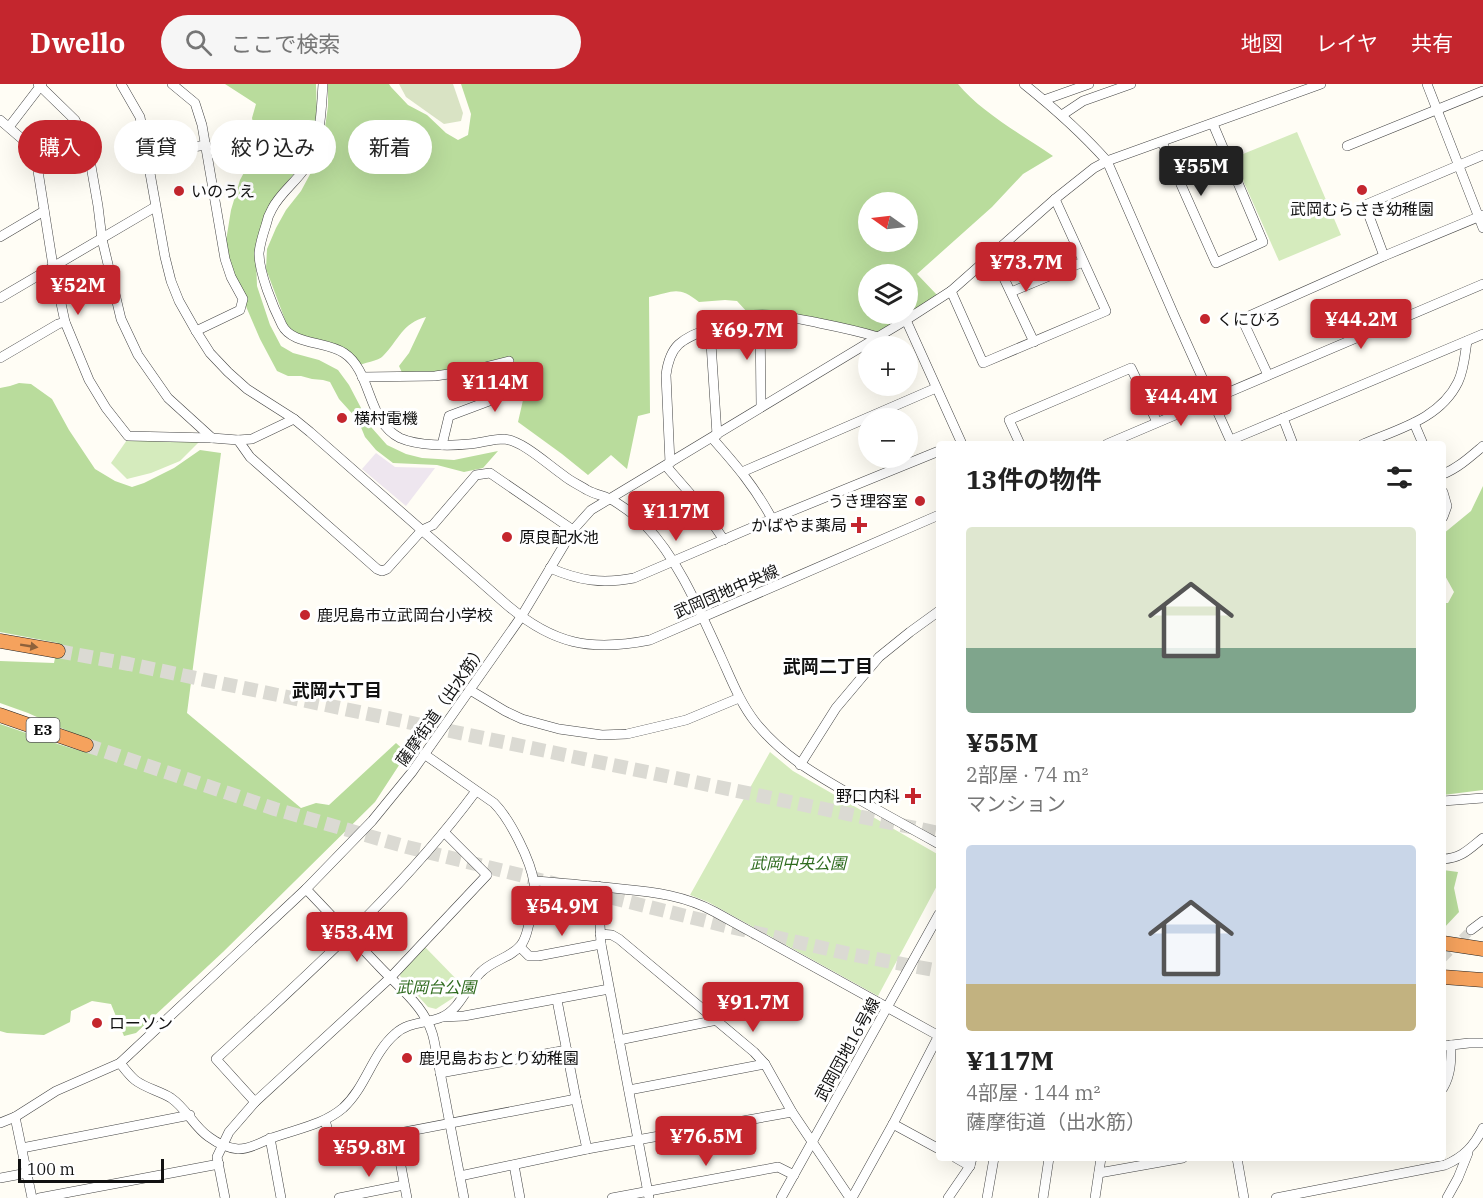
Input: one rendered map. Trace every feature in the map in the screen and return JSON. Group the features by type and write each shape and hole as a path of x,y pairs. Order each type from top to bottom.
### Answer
{"highway":[{"path":"0,641 58,651"},
{"name":"E3","path":"0,715 86,746"},
{"path":"1446,942 1483,944"},
{"path":"1446,943 1483,949"},
{"path":"1446,971 1483,970"},
{"path":"1446,977 1483,980"}],"street":[{"name":"武岡団地中央線","path":"121,84 141,120"},
{"path":"172,84 195,103 206,145 225,260 243,299 240,310 196,332"},
{"path":"322,84 319,129 313,149 305,168 271,210 263,233 260,254 261,269 284,329 291,336 335,348 346,354 362,377 379,417 394,434 409,441 442,445 509,440 527,449 566,478 593,493 610,498 645,525 673,561 703,617 739,698 754,721 772,741 800,765 936,842"},
{"path":"1024,84 1062,115 1107,161 1169,305 1232,441"},
{"path":"1044,100 1089,84"},
{"path":"1062,115 1083,102 1131,84"},
{"path":"1287,84 1292,95"},
{"name":"薩摩街道（出水筋）","path":"918,312 951,291 1094,168 1107,161 1321,84"},
{"path":"1427,84 1481,216 1483,228"},
{"path":"9,127 40,85 75,120 87,143 102,239 121,319 138,355 168,398 212,438"},
{"path":"1347,146 1483,91"},
{"path":"0,120 35,152 65,322 89,380 106,408 128,436 252,439 294,419"},
{"path":"1162,142 1216,263 1263,242 1213,124"},
{"path":"198,146 206,145"},
{"path":"1384,255 1365,205 1483,155"},
{"name":"武岡団地中央線","path":"150,174 171,281 179,301 210,353 247,389 294,419 521,617 544,632 582,644 604,646 650,640 936,516"},
{"path":"951,291 983,363 1106,311 1055,200"},
{"path":"0,298 155,207"},
{"path":"0,237 44,211"},
{"path":"1268,375 1242,319 1384,255 1481,216"},
{"path":"993,255 1034,342"},
{"path":"1011,292 1083,262"},
{"path":"1114,441 1483,285"},
{"path":"724,540 668,465 666,375 670,354 689,336 745,316 776,314 875,336"},
{"path":"759,315 761,407"},
{"path":"0,358 65,322"},
{"name":"薩摩街道（出水筋）","path":"880,336 899,324"},
{"path":"908,324 959,441"},
{"path":"710,328 714,436 761,498 772,519"},
{"path":"1234,441 1283,418 1483,334"},
{"path":"1370,441 1414,423 1431,414 1444,403 1459,381 1467,341"},
{"name":"薩摩街道（出水筋）","path":"0,1124 56,1091 120,1063 306,889 372,822 412,772 470,690 521,617 573,530 591,510 858,349"},
{"path":"362,377 435,376 469,371 509,361"},
{"path":"1019,441 1009,420 1131,368 1157,422"},
{"path":"442,445 449,416 489,401 469,371"},
{"path":"742,472 936,388"},
{"path":"1283,418 1292,441"},
{"path":"1414,423 1422,441"},
{"path":"238,440 250,457 376,569 382,571 387,569 422,530 433,525 476,475 490,473 573,530"},
{"path":"1446,473 1467,460 1483,446"},
{"path":"550,568 599,582 634,578 772,519 936,453"},
{"path":"800,765 836,708 879,657 936,613"},
{"path":"470,690 522,719 559,729 602,735 627,734 686,720 739,698"},
{"path":"424,754 494,803 507,817 529,865 535,890 527,934 519,947 483,969 457,1004 442,1017"},
{"path":"255,1102 216,1059 350,935 445,833 476,790"},
{"path":"1446,801 1483,798"},
{"path":"225,1198 217,1157 229,1132 255,1102 390,978 487,875 445,833"},
{"path":"1446,859 1464,853 1483,838"},
{"path":"534,881 598,886 683,898 705,907 936,1034"},
{"path":"598,886 600,939 648,1195"},
{"path":"306,889 414,1002 428,1020 432,1029 464,1198"},
{"name":"武岡団地16号線","path":"781,1198 936,919"},
{"path":"1471,930 1483,921"},
{"path":"519,947 529,956 538,956 612,935 619,939 717,1020 765,1064 792,1112 851,1198 936,1042"},
{"path":"120,1063 134,1079 171,1098 190,1115 206,1136 222,1145 239,1149 248,1148 270,1138 325,1120 343,1108 392,1037 410,1025 442,1017 464,1016 609,989"},
{"path":"557,1000 587,1149"},
{"path":"619,1040 717,1020"},
{"path":"1446,1083 1450,1068 1447,1046 1483,1043"},
{"path":"440,1073 567,1050"},
{"path":"629,1090 765,1064"},
{"path":"325,1120 332,1146 576,1099"},
{"path":"460,1176 587,1149 792,1112"},
{"path":"22,1148 190,1115"},
{"path":"15,1117 32,1198"},
{"path":"893,1124 936,1147"},
{"path":"1447,1198 1469,1151 1483,1128"},
{"path":"395,1135 407,1198"},
{"path":"270,1138 281,1198"},
{"path":"1276,1198 1445,1165 1469,1151"},
{"path":"987,1198 993,1161"},
{"path":"1043,1198 1049,1161"},
{"path":"1095,1198 1101,1161"},
{"path":"1099,1173 1166,1161"},
{"path":"1238,1161 1244,1198"},
{"path":"948,1198 971,1162"},
{"path":"39,1198 219,1164"},
{"path":"514,1166 520,1198"},
{"path":"612,1198 648,1195 778,1167 794,1176"},
{"path":"0,1178 27,1173"},
{"path":"339,1198 404,1185"}],"shaded area":[{"path":"376,453 395,467 435,468 406,506 362,469"}],"green space":[{"path":"225,84 316,84 316,120 252,120 256,104"},
{"path":"328,84 389,84 408,105 427,115 446,133 458,140 468,135 471,114 461,84 958,84 990,114 1053,156 1023,174 992,207 918,273 918,264 858,264 858,324 892,324 877,334 748,313 737,301 699,302 686,293 675,291 649,297 650,413 638,416 627,469 611,455 588,475 518,422 526,387 510,359 475,368 454,368 404,377 399,366 409,353 426,317 411,323 381,358 356,366 349,357 299,342 287,325 266,269 267,249 276,228 310,174 336,174 336,120 326,120"},
{"path":"399,84 453,84 463,113 461,121 444,124 406,97"},
{"path":"1297,132 1341,235 1279,261 1233,158"},
{"path":"243,174 294,174 276,195 256,259 257,286 270,325 281,346 293,353 319,360 338,370 349,385 371,427 387,445 406,454 422,458 454,460 498,451 483,468 464,472 437,465 393,463 376,450 365,437 358,420 339,399 330,382 301,376 288,376 277,371 260,339 230,269 225,247 231,210"},
{"path":"918,275 937,295 918,307"},
{"path":"19,383 31,384 52,399 95,469 115,481 132,487 174,468 200,450 221,453 187,713 301,808 316,803 329,805 396,743 407,753 375,802 223,952 136,1033 124,1036 111,1004 92,1001 71,1011 70,1022 44,1035 0,1031 0,724 84,752 88,740 0,703 0,661 54,663 58,643 0,632 0,388"},
{"path":"127,440 199,442 180,461 151,473 127,479 111,463"},
{"path":"1483,486 1483,790 1446,795 1446,603 1454,592 1446,577 1446,532 1471,511"},
{"name":"武岡中央公園","path":"770,752 793,771 936,853 936,888 878,996 708,902 690,895"},
{"path":"1446,870 1458,872 1454,888 1459,912 1446,926"},
{"name":"武岡台公園","path":"425,947 462,985 453,998 436,1009 428,1007 400,976 401,972"}],"tunnel":[{"path":"58,651 936,832"},
{"path":"86,745 275,809 407,847 726,926 936,970"},
{"path":"1446,955 1471,930"}],"place":[{"name":"武岡むらさき幼稚園","path":"1362,190"},
{"name":"いのうえ","path":"179,191"},
{"name":"くにひろ","path":"1205,319"},
{"name":"横村電機","path":"342,418"},
{"name":"うき理容室","path":"920,501"},
{"name":"かばやま薬局","path":"859,525"},
{"name":"原良配水池","path":"507,537"},
{"name":"鹿児島市立武岡台小学校","path":"305,615"},
{"name":"野口内科","path":"913,796"},
{"name":"ローソン","path":"97,1023"},
{"name":"鹿児島おおとり幼稚園","path":"407,1058"}],"district":[{"name":"武岡二丁目","path":"828,667"},
{"name":"武岡六丁目","path":"337,691"}]}
